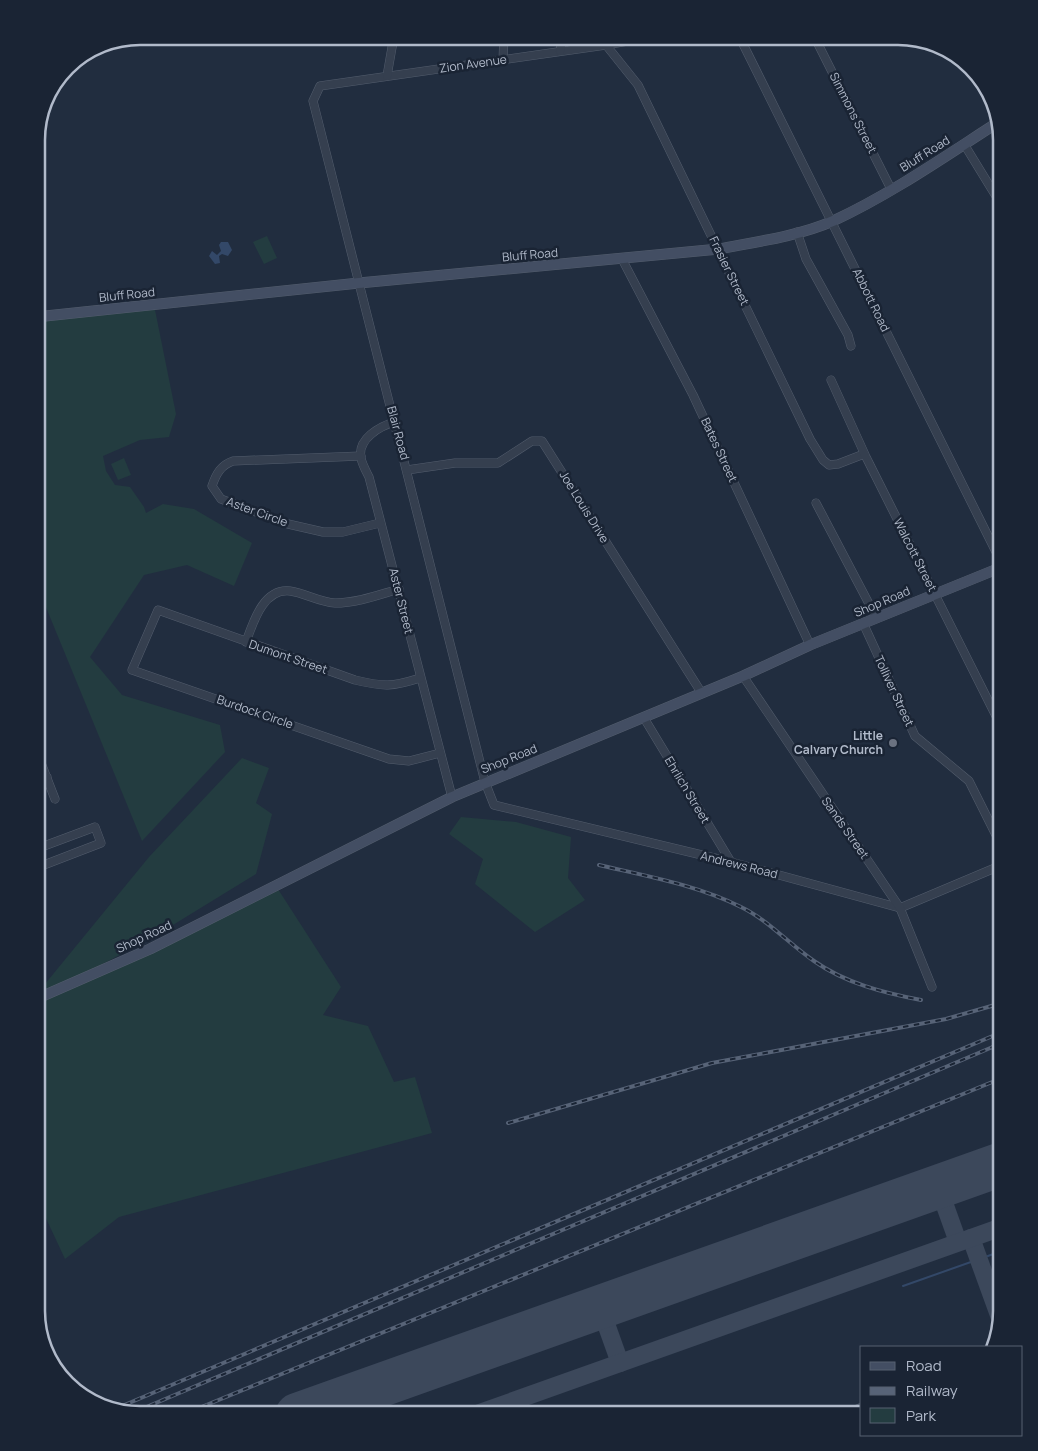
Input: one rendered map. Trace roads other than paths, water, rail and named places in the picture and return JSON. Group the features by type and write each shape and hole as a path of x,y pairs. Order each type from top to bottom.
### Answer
{"street":[{"path":"387,76 392,45"},
{"path":"503,61 504,45"},
{"path":"560,51 561,45"},
{"name":"Zion Avenue","path":"320,86 611,45"},
{"name":"Abbott Road","path":"744,45 993,547"},
{"name":"Simmons Street","path":"819,45 892,189"},
{"name":"Frasier Street","path":"606,46 638,85 810,439 823,460 829,465 838,464 864,454"},
{"name":"Blair Road","path":"320,86 313,102 394,422 408,470 485,782"},
{"name":"Bluff Road","path":"45,317 359,283 718,250 832,222 892,189 992,126"},
{"path":"964,144 993,191"},
{"path":"797,232 806,259 848,335 850,346"},
{"name":"Bates Street","path":"622,259 693,395 810,645"},
{"name":"Walcott Street","path":"832,380 864,454 993,710"},
{"path":"360,456 363,445 371,433 382,425 394,422"},
{"name":"Joe Louis Drive","path":"408,470 455,463 498,463 532,442 542,441 701,692"},
{"name":"Aster Circle","path":"360,456 233,461 224,464 215,476 212,486 221,499 288,524 323,532 343,532 380,523"},
{"name":"Aster Street","path":"360,456 369,477 452,797"},
{"path":"816,503 876,617"},
{"name":"Shop Road","path":"45,995 150,949 485,782 644,718 810,645 993,569"},
{"path":"246,642 255,618 263,604 274,594 290,591 333,603 353,602 399,590"},
{"name":"Dumont Street","path":"158,610 355,680 378,686 394,686 420,678"},
{"name":"Burdock Circle","path":"158,610 132,670 389,759 409,761 440,753"},
{"name":"Tolliver Street","path":"863,623 915,736 969,781 993,829"},
{"name":"Sands Street","path":"743,676 900,908 932,987"},
{"name":"Ehrlich Street","path":"644,718 731,862"},
{"path":"45,773 56,799"},
{"name":"Andrews Road","path":"485,782 494,805 731,862 900,908"},
{"path":"45,846 95,827 101,843 45,865"},
{"path":"900,908 993,869"}],"water":[{"path":"221,242 228,242 232,250 228,256 222,254 219,256 220,263 215,264 209,256 212,251 217,255 221,251 219,245"}],"waterway":[{"path":"903,1286 993,1254"}],"railway":[{"path":"599,865 671,882 724,899 751,912 826,969 865,986 921,1000"},
{"path":"508,1123 712,1063 946,1019 993,1006"},
{"path":"125,1405 993,1036"},
{"path":"149,1406 993,1047"},
{"path":"204,1406 993,1082"}],"place":[{"name":"Little Calvary Church","path":"893,743"}]}
